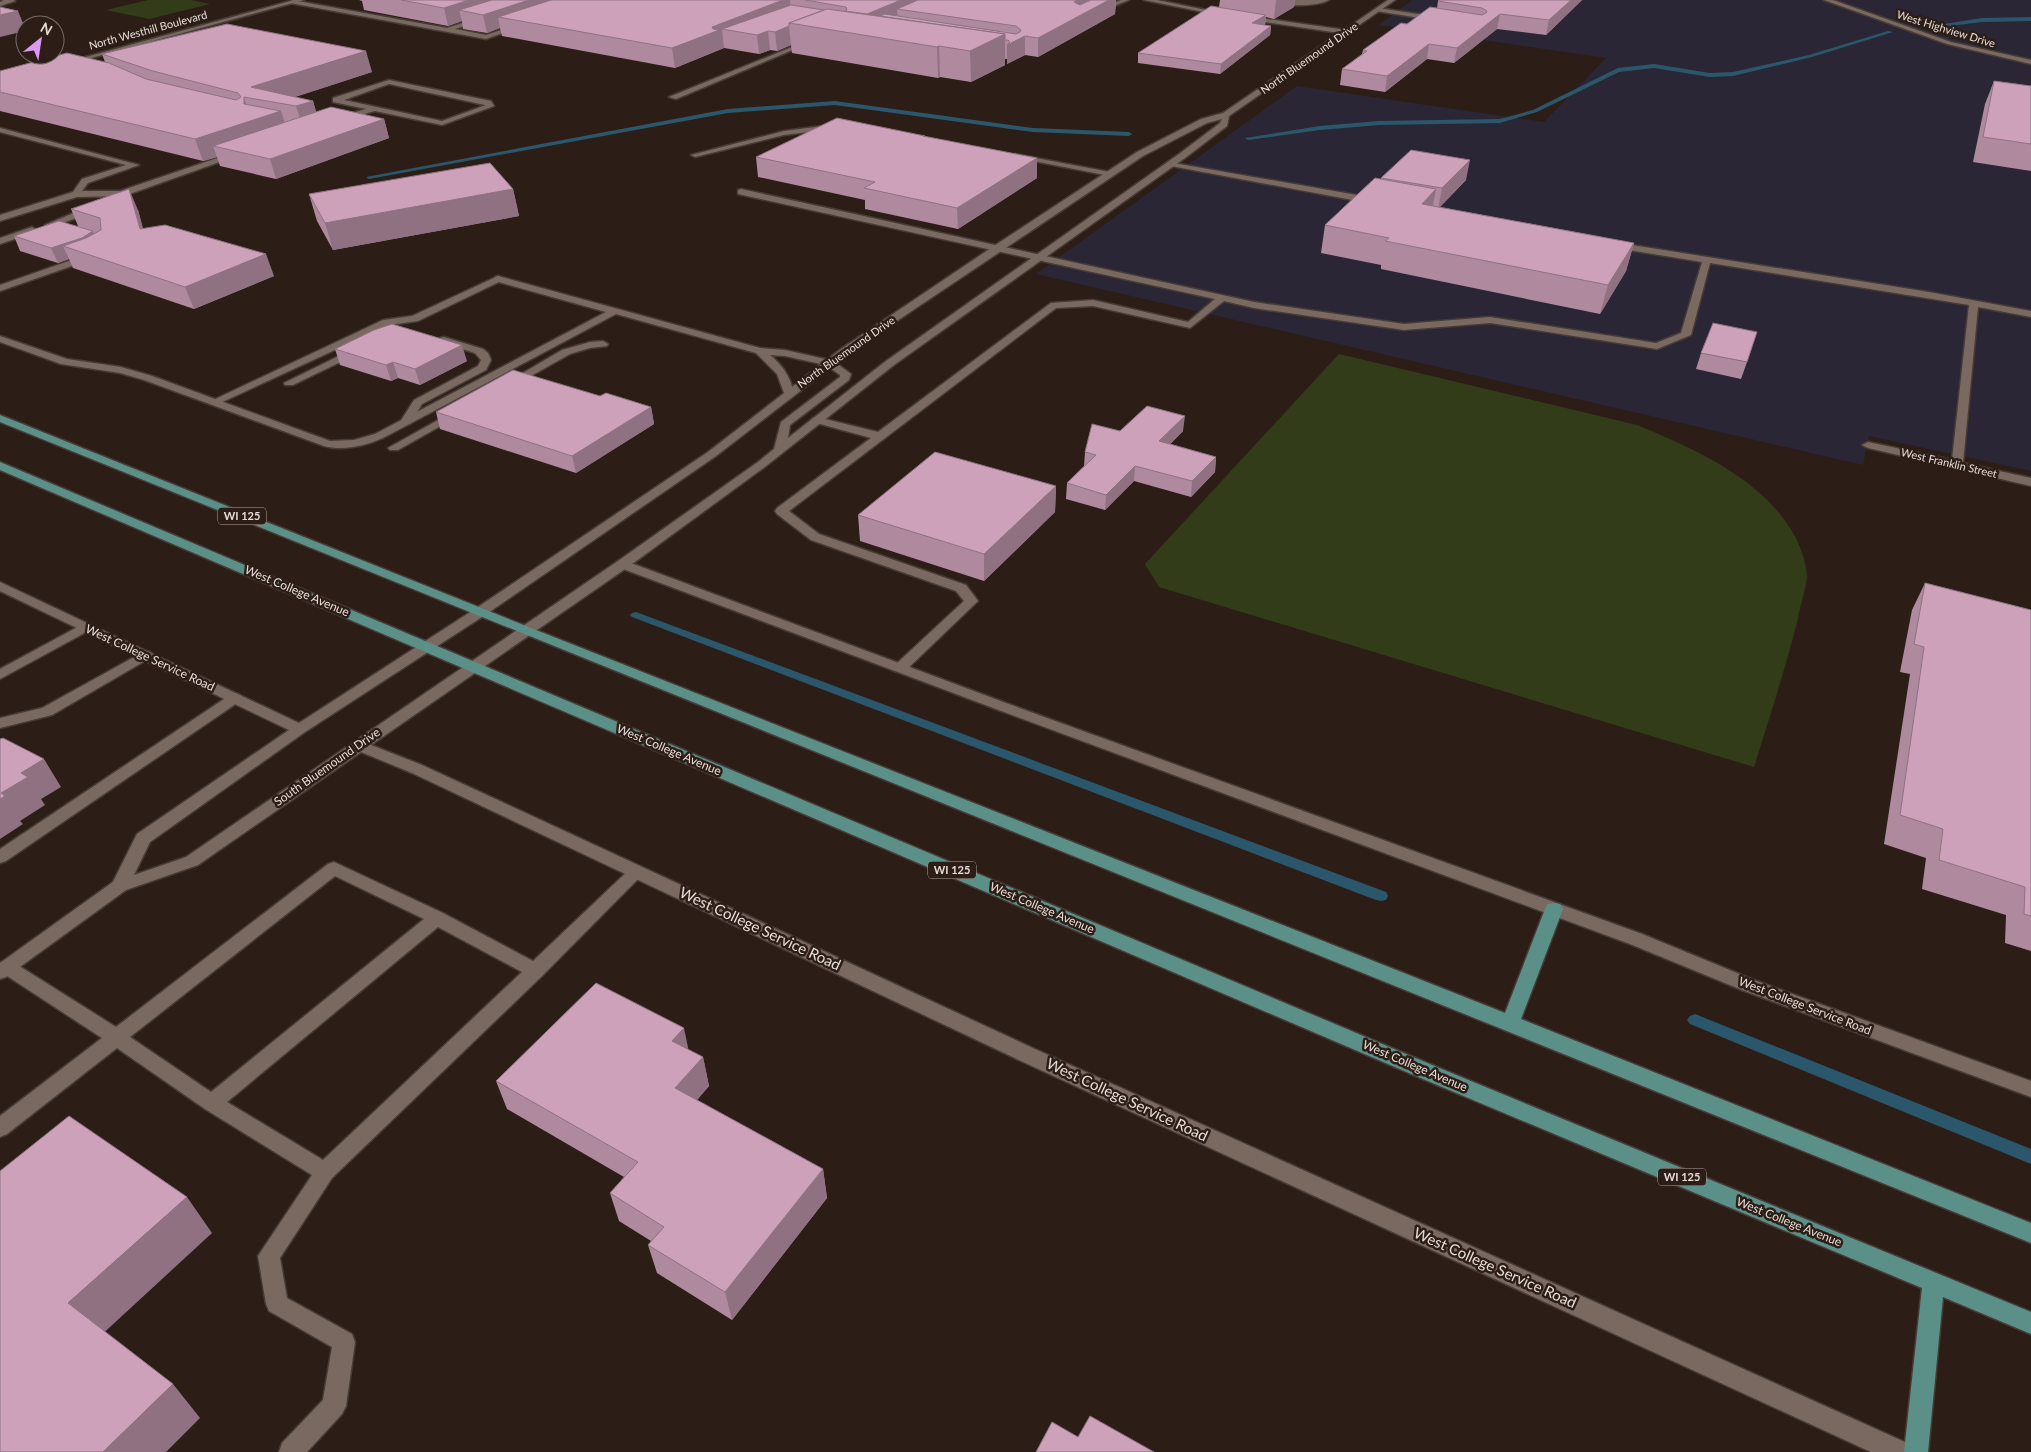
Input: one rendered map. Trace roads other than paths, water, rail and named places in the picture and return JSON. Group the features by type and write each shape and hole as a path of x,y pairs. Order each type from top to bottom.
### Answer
{"main road":[{"name":"WI 125","path":"0,418 526,631 2031,1233"},
{"name":"West College Avenue","path":"0,466 429,646 474,667 1430,1073 2031,1323"},
{"path":"1510,1023 1554,909"},
{"path":"1916,1452 1934,1282"}],"street":[{"path":"0,4 12,1 5,0"},
{"path":"1092,13 1126,0"},
{"path":"1147,0 1234,16"},
{"path":"1272,0 1297,3 1316,3 1326,0"},
{"name":"North Bluemound Drive","path":"480,612 712,454 830,362 997,248 1140,154 1204,120 1226,115 1392,0"},
{"name":"West Highview Drive","path":"1828,0 1949,43 2031,62"},
{"path":"296,1 486,37 524,25"},
{"name":"North Westhill Boulevard","path":"72,69 56,66 296,1"},
{"path":"1378,10 1441,20"},
{"path":"447,30 485,18"},
{"path":"1243,18 1346,32"},
{"path":"194,28 212,32"},
{"path":"673,97 819,38"},
{"path":"330,123 372,108 442,123 490,106 488,103 389,82 336,100 372,108"},
{"path":"330,112 348,117"},
{"name":"North Bluemound Drive","path":"526,631 623,564 779,450 890,363 1172,164 1224,124 1226,115"},
{"path":"695,155 811,128 846,126"},
{"path":"0,130 135,165 84,181 76,194"},
{"path":"0,218 76,194 121,194 247,151"},
{"path":"1014,155 1110,174"},
{"path":"1172,164 1386,203"},
{"path":"741,192 1254,305 1404,326 1490,320 1657,346 1686,335 1707,258"},
{"path":"111,203 118,200 121,194"},
{"path":"0,241 76,215"},
{"path":"49,225 64,230"},
{"path":"1600,242 1674,256 1707,258 2031,314"},
{"path":"0,288 98,252"},
{"path":"214,402 387,322 414,319 498,279 760,351 785,353 830,362 841,369 846,374 845,378 785,424 779,450"},
{"path":"900,668 971,600 961,588 815,537 781,511 1054,305 1093,303 1190,325 1222,298"},
{"path":"1957,465 1974,303"},
{"path":"0,339 65,362 121,370 328,444 336,445 371,440 616,311"},
{"path":"406,422 418,402 482,368 486,360 479,351 432,337"},
{"path":"497,390 578,346 591,343 603,344"},
{"path":"288,383 363,348"},
{"path":"760,351 780,368 786,379 789,393"},
{"path":"394,448 463,409"},
{"path":"817,420 878,436"},
{"name":"West Franklin Street","path":"1868,445 2031,482"},
{"name":"West College Service Road","path":"623,564 1636,939 1748,985 2031,1089"},
{"name":"West College Service Road","path":"0,586 300,729"},
{"name":"South Bluemound Drive","path":"120,886 143,838 300,729 480,612"},
{"path":"0,675 85,627"},
{"name":"South Bluemound Drive","path":"4,970 120,886 192,861 526,631"},
{"path":"0,723 47,712 144,655"},
{"path":"0,857 235,698"},
{"name":"West College Service Road","path":"358,745 417,769 1028,1055 1898,1452"},
{"path":"0,1128 334,868 437,918 536,971"},
{"path":"291,1452 334,1406 344,1342 277,1304 269,1256 325,1172 638,872"},
{"path":"212,1103 437,918"},
{"path":"4,970 117,1038 212,1103 325,1172"}],"waterway":[{"path":"1934,26 1982,20 2031,19"},
{"path":"1248,138 1320,128 1379,123 1500,121 1535,111 1618,70 1654,66 1710,75 1733,74 1810,56 1890,32"},
{"path":"369,177 728,111 835,103 1033,130 1129,134"},
{"path":"636,615 1381,896"},
{"path":"1695,1020 2031,1157"}]}
